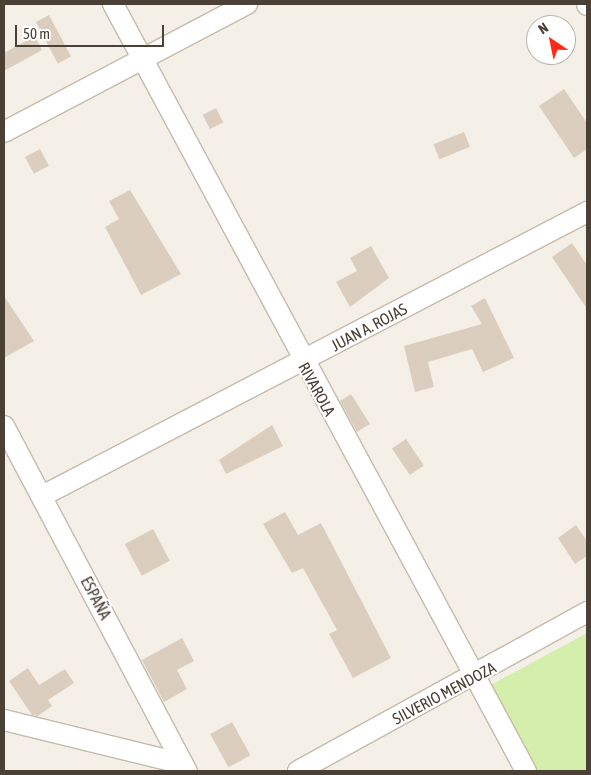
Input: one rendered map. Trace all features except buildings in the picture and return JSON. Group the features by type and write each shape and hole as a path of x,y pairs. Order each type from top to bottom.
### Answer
{"street":[{"name":"RIVAROLA","path":"113,4 303,362 526,771"},
{"path":"4,132 247,4"},
{"name":"JUAN A. ROJAS","path":"42,496 303,362 587,212"},
{"name":"ESPAÑA","path":"4,426 185,768"},
{"name":"SILVERIO MENDOZA","path":"298,771 476,677 587,612"},
{"path":"4,720 185,768"}],"green space":[{"path":"587,633 587,771 516,771 476,693"}]}
